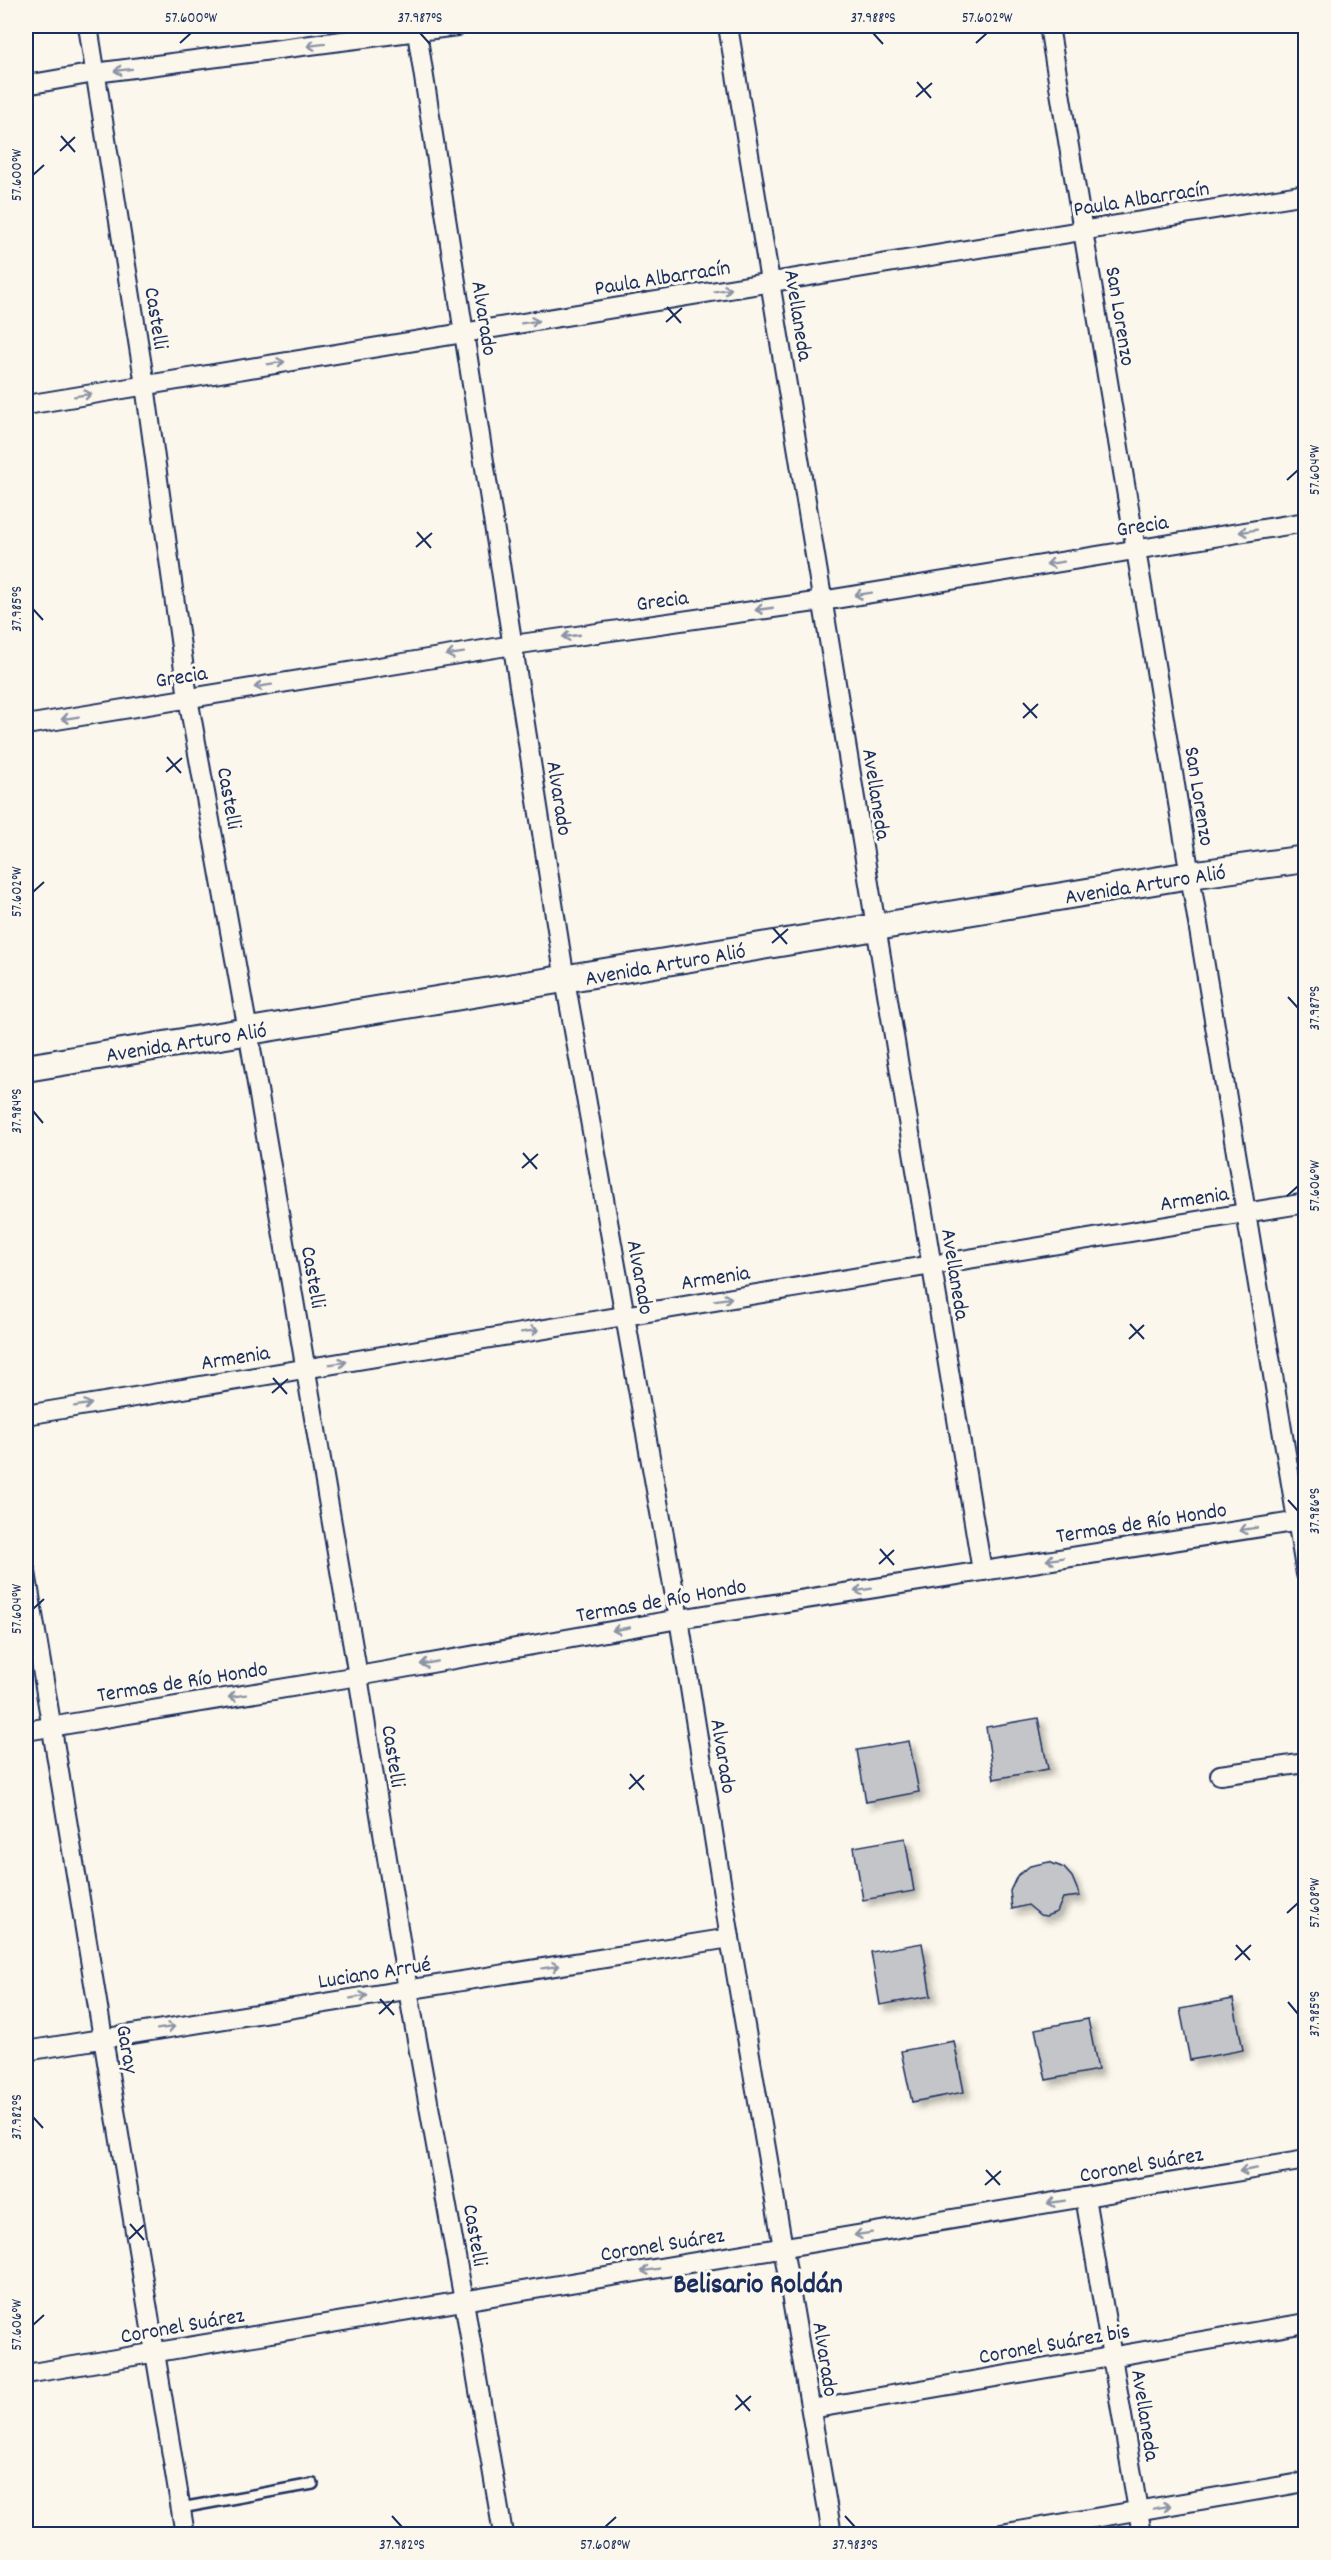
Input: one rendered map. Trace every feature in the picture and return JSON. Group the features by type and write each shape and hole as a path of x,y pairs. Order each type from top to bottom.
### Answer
{"main road":[{"name":"Avenida Arturo Alió","path":"26,1068 1190,875 1305,859"}],"street":[{"name":"Castelli","path":"87,26 145,385 188,698 306,1368 408,1990 504,2535"},
{"path":"26,85 417,29 457,26"},
{"name":"Avellaneda","path":"728,26 982,1570"},
{"name":"San Lorenzo","path":"1049,26 1246,1212 1301,1520 1305,1574"},
{"name":"Alvarado","path":"417,29 565,980 679,1619 730,1938 832,2535"},
{"name":"Paula Albarracín","path":"26,405 1305,194"},
{"name":"Grecia","path":"26,725 513,645 822,601 1305,522"},
{"name":"Armenia","path":"26,1415 1305,1203"},
{"name":"Termas de Río Hondo","path":"26,1731 358,1676 679,1619 1301,1520"},
{"name":"Garay","path":"26,1572 185,2535"},
{"path":"1220,1776 1305,1763"},
{"name":"Luciano Arrué","path":"26,2051 730,1938"},
{"name":"Coronel Suárez","path":"26,2374 1305,2160"},
{"name":"Avellaneda","path":"1085,2197 1142,2535"},
{"name":"Coronel Suárez bis","path":"811,2409 1305,2323"},
{"path":"1001,2535 1305,2482"}],"lane":[{"path":"181,2508 313,2484"}],"building":[{"path":"1038,1718 1048,1769 994,1779 986,1727"},
{"path":"909,1741 919,1792 866,1802 857,1750"},
{"path":"905,1838 914,1891 863,1900 854,1847"},
{"path":"1049,1862 1064,1868 1072,1877 1080,1896 1063,1898 1057,1912 1046,1916 1040,1915 1028,1905 1012,1909 1010,1891 1017,1876 1030,1866"},
{"path":"922,1943 931,1996 880,2005 871,1952"},
{"path":"1233,1999 1243,2050 1190,2060 1180,2009"},
{"path":"1088,2019 1098,2070 1046,2080 1035,2029"},
{"path":"954,2041 964,2092 912,2102 901,2051"}],"district":[{"name":"Belisario Roldán","path":"758,2282"}]}
